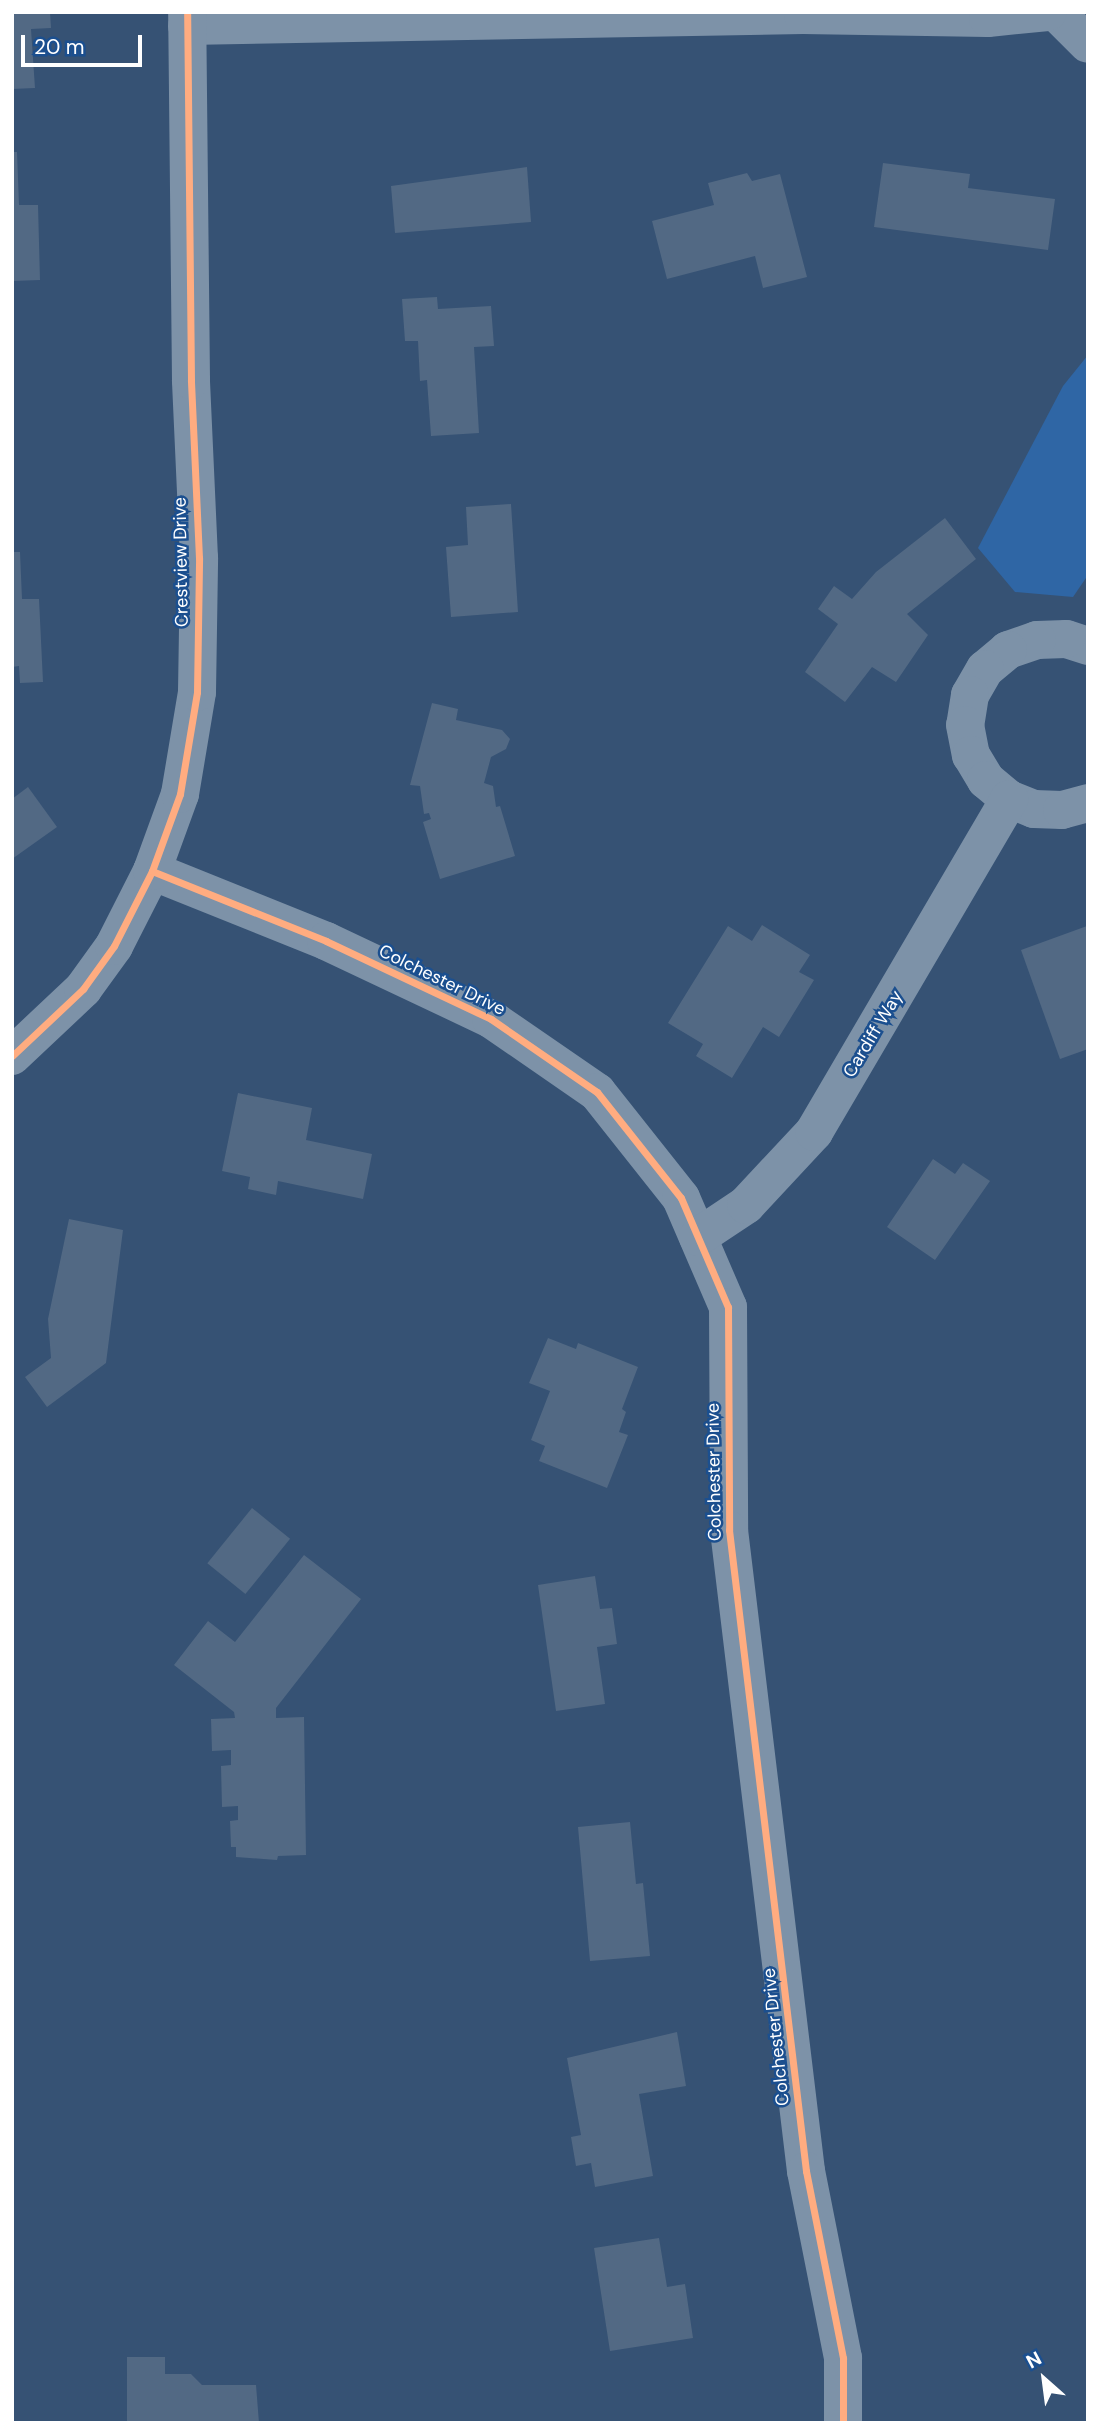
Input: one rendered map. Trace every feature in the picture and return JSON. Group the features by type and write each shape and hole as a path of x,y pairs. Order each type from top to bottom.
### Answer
{"street":[{"path":"187,19 803,15 988,18 1048,12"},
{"path":"1056,12 1088,44"},
{"name":"Crestview Drive","path":"12,1056 83,989 114,946 152,871 180,794 197,692 199,558 191,380 187,19"},
{"path":"1088,646 1066,639 1037,639 1008,650 985,669 970,695 965,725 971,755 986,780 1009,799 1034,809 1062,810 1088,803"},
{"name":"Cardiff Way","path":"698,1237 746,1205 814,1132 1009,799"},
{"name":"Colchester Drive","path":"152,871 326,941 491,1019 597,1092 681,1198 728,1307 729,1530 806,2171 843,2358 843,2423"}],"shaded area":[{"path":"1088,355 1088,575 1073,597 1015,592 978,548 1063,386"}],"building":[{"path":"12,12 50,12 51,28 31,29 35,88 12,89"},
{"path":"12,152 17,152 19,205 38,205 40,280 12,281"},
{"path":"883,163 970,174 968,188 1055,199 1048,250 874,227"},
{"path":"527,167 531,222 395,233 391,186"},
{"path":"747,173 752,181 780,174 807,277 763,288 755,256 667,279 652,221 714,205 708,183"},
{"path":"437,297 438,309 491,306 494,346 474,347 479,433 431,436 427,380 420,381 418,341 405,341 402,299"},
{"path":"511,504 518,612 451,617 446,547 468,545 466,507"},
{"path":"945,518 976,559 907,614 928,635 896,682 872,667 845,702 805,672 838,624 818,609 834,586 852,599 876,572"},
{"path":"12,552 20,552 22,599 39,599 43,682 20,683 19,666 12,667"},
{"path":"432,703 458,709 456,720 502,730 510,739 506,749 491,757 484,783 493,786 496,807 500,806 515,856 440,879 423,822 431,819 429,813 424,814 420,786 410,785"},
{"path":"28,787 57,827 12,859 12,799"},
{"path":"762,925 810,955 799,972 814,980 779,1037 763,1027 732,1078 696,1056 703,1044 668,1023 728,926 752,941"},
{"path":"1087,926 1088,1049 1060,1059 1021,950"},
{"path":"238,1093 312,1108 306,1140 372,1154 363,1199 278,1181 276,1195 248,1189 250,1177 222,1171"},
{"path":"933,1159 955,1174 963,1163 990,1181 935,1260 887,1227"},
{"path":"69,1219 123,1230 106,1363 47,1407 25,1377 51,1358 48,1319"},
{"path":"548,1338 576,1349 578,1343 638,1367 622,1409 626,1412 619,1432 628,1435 607,1488 539,1461 545,1446 531,1440 550,1391 529,1383"},
{"path":"252,1508 290,1539 245,1594 207,1563"},
{"path":"304,1555 361,1599 276,1708 276,1718 304,1717 306,1855 278,1856 277,1860 236,1857 236,1847 231,1847 230,1821 238,1820 238,1806 222,1807 221,1766 231,1765 231,1750 212,1751 211,1719 235,1718 234,1712 174,1665 208,1621 235,1642"},
{"path":"595,1576 600,1609 612,1608 617,1644 597,1647 605,1704 556,1711 538,1585"},
{"path":"630,1822 636,1884 643,1883 650,1956 590,1961 578,1827"},
{"path":"677,2032 686,2086 639,2094 653,2176 595,2187 591,2163 576,2166 571,2137 581,2135 567,2058"},
{"path":"659,2238 667,2287 685,2284 693,2338 610,2351 594,2248"},
{"path":"127,2357 165,2357 165,2374 191,2374 202,2385 256,2385 259,2423 127,2423"}],"cycle path":[{"path":"12,1056 83,989 114,946 152,871 180,794 197,692 199,558 191,380 187,12"},
{"path":"152,871 326,941 491,1019 597,1092 681,1198 728,1307 729,1530 806,2171 843,2358 843,2423"}]}
